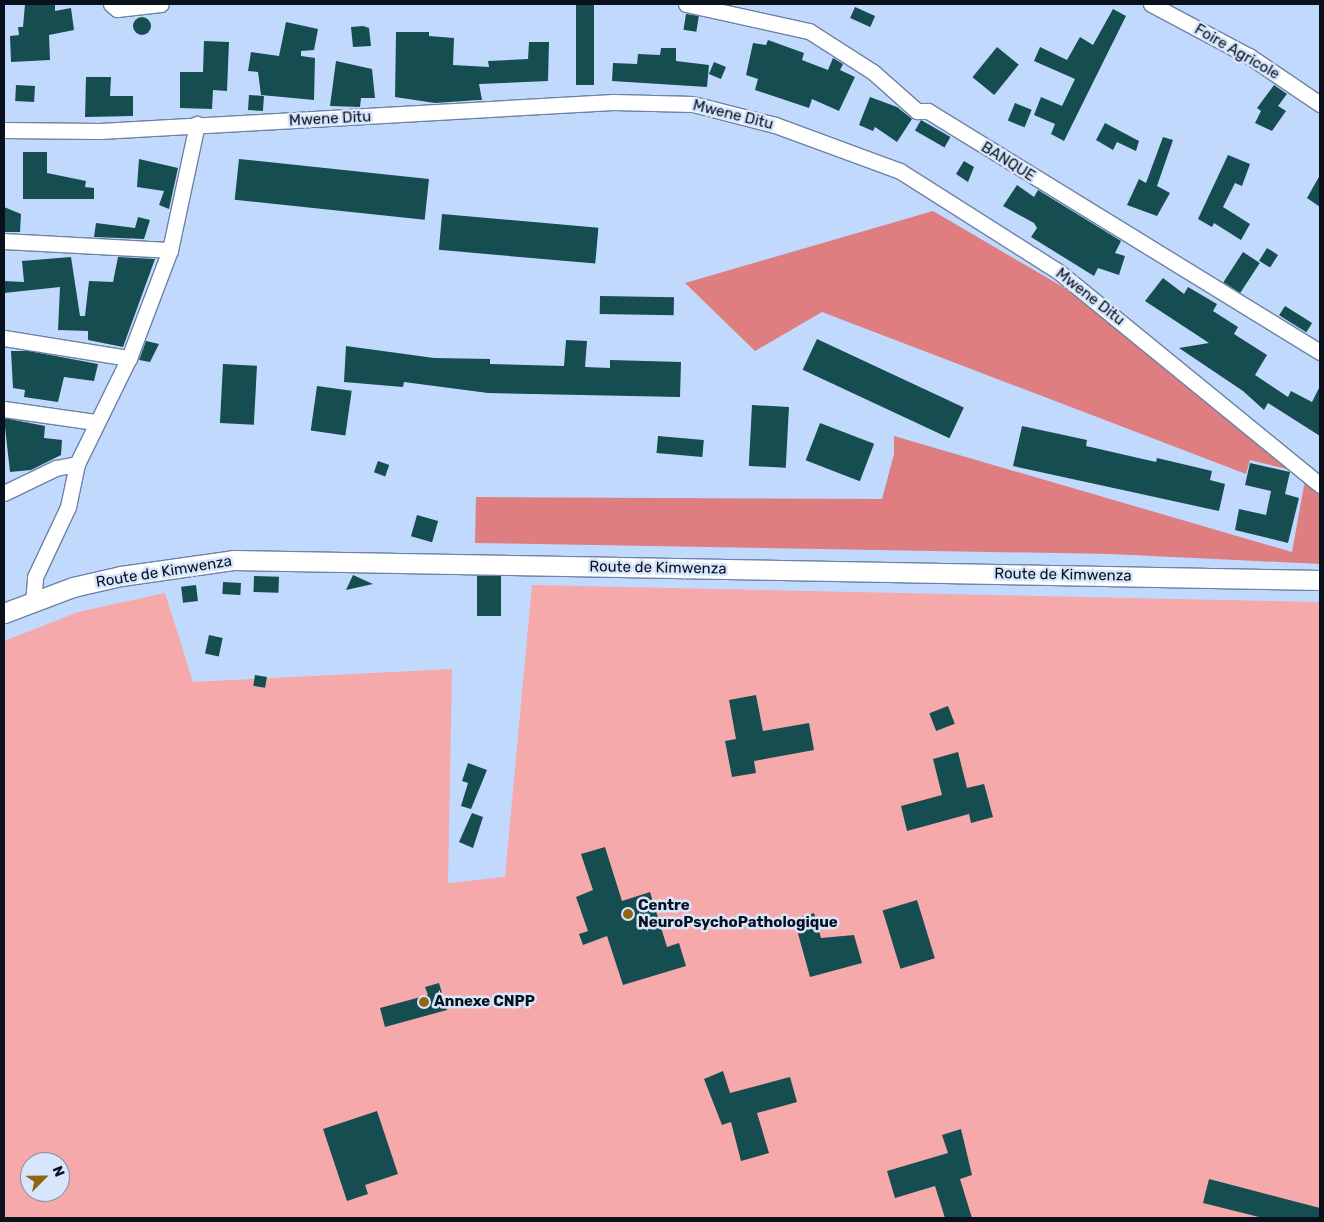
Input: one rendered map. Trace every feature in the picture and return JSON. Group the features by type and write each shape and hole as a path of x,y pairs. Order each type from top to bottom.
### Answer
{"street":[{"path":"111,4 117,9 161,4"},
{"name":"BANQUE","path":"686,4 809,31 868,68 917,111 928,112 1320,352"},
{"name":"Foire Agricole","path":"1151,4 1249,56 1320,104"},
{"name":"Mwene Ditu","path":"4,130 100,131 197,124 613,102 693,104 775,125 900,171 1060,272 1320,485"},
{"path":"33,602 35,577 68,507 77,464 95,422 129,358 170,250 197,124"},
{"path":"4,241 170,250"},
{"path":"4,338 129,358"},
{"path":"4,409 95,422"},
{"path":"4,492 56,468 77,464"},
{"name":"Route de Kimwenza","path":"4,614 33,602 132,574 233,560 1320,580"}],"shaded area":[{"path":"933,211 1068,290 1320,490 1320,564 1110,554 475,543 476,497 882,499 894,454 894,436 1292,552 1305,480 1295,471 1250,460 1246,474 822,312 755,351 685,283"},
{"path":"532,585 1320,602 1320,1218 4,1218 4,641 78,612 165,593 193,682 452,669 448,883 505,877"}],"building":[{"path":"25,4 55,4 55,11 71,8 74,30 49,35 50,60 11,62 10,36 19,35 18,27 23,27"},
{"path":"576,4 594,4 594,85 576,85"},
{"path":"855,7 875,16 870,27 850,18"},
{"path":"1113,9 1126,16 1064,141 1051,134 1055,124 1034,115 1041,97 1062,106 1075,79 1034,61 1040,47 1067,60 1080,37 1093,45"},
{"path":"686,14 699,16 696,32 683,30"},
{"path":"142,17 148,20 151,26 148,32 142,35 136,32 133,26 136,20"},
{"path":"286,22 318,29 314,50 301,51 301,56 315,58 314,100 261,95 258,72 248,71 251,52 279,56"},
{"path":"363,26 369,28 371,46 353,47 351,27"},
{"path":"396,32 429,32 429,36 454,38 453,65 489,67 488,61 528,59 529,42 549,42 548,81 479,84 482,100 435,103 395,97"},
{"path":"768,40 804,53 802,60 828,70 833,58 843,64 840,70 855,77 839,111 812,99 809,108 755,90 758,79 746,75 753,43 766,45"},
{"path":"204,41 229,42 227,91 213,90 212,109 180,108 180,72 203,72"},
{"path":"997,47 1019,65 994,95 972,77"},
{"path":"661,48 676,48 676,61 709,65 707,87 612,81 613,63 637,64 638,54 660,55"},
{"path":"336,61 372,69 375,98 361,98 360,107 330,106"},
{"path":"714,62 726,67 721,79 709,74"},
{"path":"86,77 111,77 110,96 133,96 133,116 85,117"},
{"path":"16,85 35,86 34,102 15,101"},
{"path":"1274,85 1287,94 1278,106 1286,111 1272,131 1255,123 1261,111 1257,108"},
{"path":"249,95 264,96 263,111 248,110"},
{"path":"870,97 897,107 912,119 897,142 875,127 873,131 859,125"},
{"path":"1015,103 1032,110 1025,127 1008,121"},
{"path":"921,120 950,137 944,147 915,130"},
{"path":"1105,123 1139,141 1136,151 1117,142 1113,150 1096,140"},
{"path":"1163,137 1173,140 1157,186 1170,193 1157,216 1127,205 1139,179 1146,183"},
{"path":"23,152 47,152 47,173 86,181 85,187 94,188 94,199 23,199"},
{"path":"1228,155 1250,164 1242,186 1235,183 1223,207 1250,224 1241,240 1214,223 1212,227 1198,219"},
{"path":"139,159 178,168 169,209 159,205 164,191 137,187"},
{"path":"239,159 429,179 425,220 235,200"},
{"path":"964,161 974,167 968,182 956,174"},
{"path":"1320,175 1320,207 1307,198"},
{"path":"1017,185 1034,197 1038,190 1121,241 1115,253 1125,256 1119,275 1098,268 1094,276 1031,237 1037,228 1034,223 1003,206"},
{"path":"4,207 21,214 20,232 4,232"},
{"path":"442,214 598,228 595,264 439,250"},
{"path":"138,217 150,220 144,239 94,237 96,223 135,228"},
{"path":"1267,248 1278,255 1270,268 1259,261"},
{"path":"1243,252 1260,263 1240,293 1223,282"},
{"path":"71,257 80,316 85,316 89,281 113,282 118,257 155,259 123,347 88,340 88,331 58,330 60,287 4,293 4,281 24,282 22,261"},
{"path":"1163,278 1184,294 1188,287 1217,304 1213,311 1238,327 1234,334 1267,355 1255,375 1288,397 1291,391 1312,402 1320,386 1320,436 1268,403 1264,410 1243,391 1179,348 1209,343 1145,301"},
{"path":"600,296 674,297 674,315 600,314"},
{"path":"1285,306 1312,323 1306,332 1279,315"},
{"path":"817,339 964,407 949,438 803,370"},
{"path":"566,340 587,341 585,367 610,368 610,360 681,362 680,397 488,393 404,382 403,387 344,382 346,346 434,358 490,359 490,364 564,366"},
{"path":"146,341 159,344 150,362 139,360"},
{"path":"11,351 29,351 98,364 94,381 64,377 58,402 24,397 25,390 13,388"},
{"path":"223,364 257,366 254,425 220,423"},
{"path":"317,386 352,391 345,435 311,431"},
{"path":"752,405 789,407 786,468 749,466"},
{"path":"4,418 45,426 44,438 62,440 61,455 31,470 10,472"},
{"path":"820,423 874,444 860,481 806,460"},
{"path":"1022,426 1087,440 1086,446 1156,462 1157,458 1212,471 1210,480 1225,484 1219,511 1013,466"},
{"path":"658,436 704,440 702,457 657,453"},
{"path":"378,461 389,465 385,476 374,472"},
{"path":"1250,463 1290,472 1285,494 1299,498 1288,543 1235,530 1239,509 1266,515 1271,491 1245,485"},
{"path":"417,515 438,521 432,542 411,536"},
{"path":"353,575 373,584 346,590"},
{"path":"254,576 279,577 278,593 253,592"},
{"path":"477,576 501,576 501,616 477,616"},
{"path":"223,582 241,583 240,595 222,594"},
{"path":"196,585 198,601 183,603 181,587"},
{"path":"209,635 223,638 219,656 205,654"},
{"path":"255,675 267,677 265,688 253,686"},
{"path":"756,695 763,731 809,723 814,750 754,761 756,773 732,777 725,741 736,739 729,700"},
{"path":"948,706 955,724 936,731 929,713"},
{"path":"958,752 967,788 984,784 993,817 971,823 969,814 907,831 901,806 942,795 933,759"},
{"path":"468,763 487,770 471,809 461,806 468,783 462,781"},
{"path":"472,813 483,817 473,848 459,842"},
{"name":"Centre NeuroPsychoPathologique","path":"605,847 622,901 650,892 667,947 679,943 686,966 623,985 607,936 583,945 579,934 588,931 576,897 593,890 581,854"},
{"path":"917,900 935,958 900,969 883,911"},
{"path":"814,913 821,938 854,935 862,963 810,977 794,919"},
{"name":"Annexe CNPP","path":"439,983 447,1010 385,1027 380,1008 428,995 425,987"},
{"path":"723,1071 730,1093 790,1077 797,1102 757,1113 769,1153 741,1161 731,1122 722,1125 704,1079"},
{"path":"377,1111 398,1174 365,1185 368,1194 347,1201 323,1129"},
{"path":"961,1129 972,1175 960,1179 972,1218 945,1218 935,1186 895,1198 887,1171 948,1153 942,1135"},
{"path":"1209,1179 1320,1208 1320,1218 1263,1218 1203,1203"}],"place":[{"name":"Centre NeuroPsychoPathologique","path":"628,914"},
{"name":"Annexe CNPP","path":"424,1002"}]}
